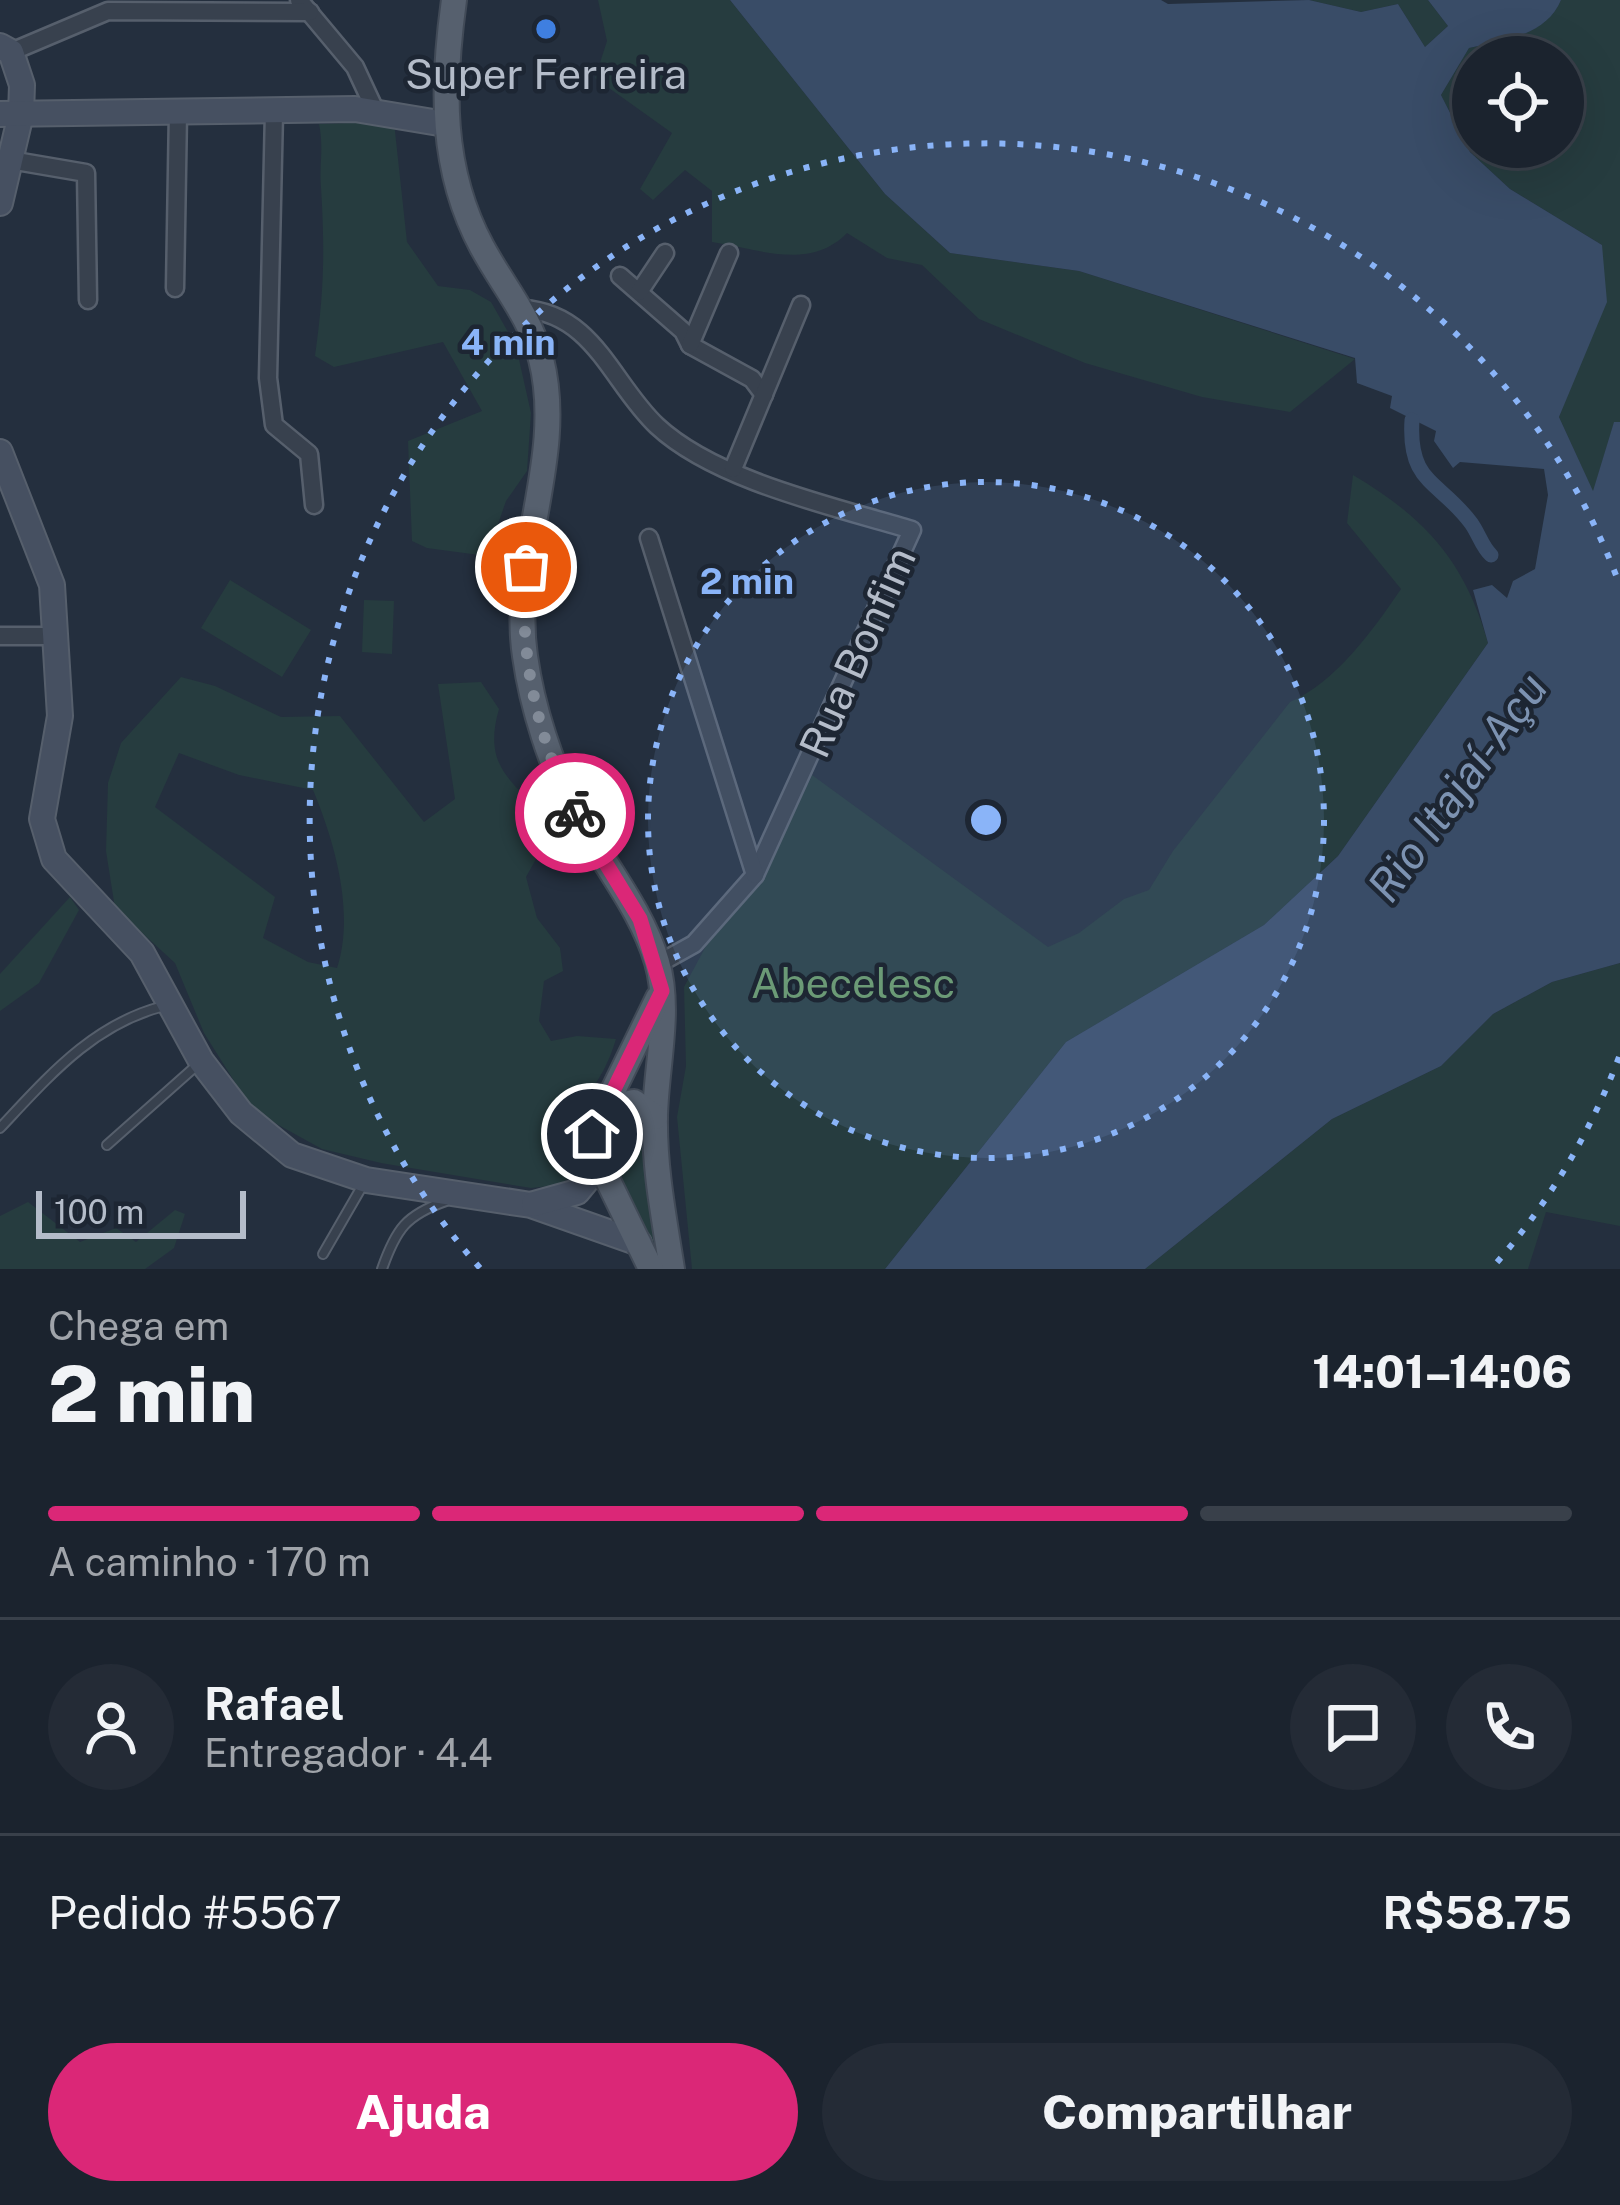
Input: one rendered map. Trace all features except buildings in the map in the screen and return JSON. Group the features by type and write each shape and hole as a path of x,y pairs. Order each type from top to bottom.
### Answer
{"main road":[{"path":"454,0 445,124 468,218 523,309 541,359 546,418 522,604 525,657 573,808 640,919 658,964 662,991 655,1117 672,1269"},
{"path":"651,1269 600,1165 592,1134 662,991"},
{"path":"600,1110 634,1102 655,1117"}],"street":[{"path":"0,203 10,160 10,114 22,85 6,49 108,10 304,6 355,67 375,110"},
{"path":"10,114 375,110 445,124"},
{"path":"176,288 178,112"},
{"path":"274,112 268,378 274,424 309,454 314,505"},
{"path":"10,160 86,172 88,300"},
{"path":"638,292 664,253"},
{"path":"690,345 729,253"},
{"path":"620,276 683,331 690,345 752,379 764,395"},
{"path":"733,469 801,305"},
{"name":"Rua Bonfim","path":"523,309 540,310 586,336 657,425 733,469 912,530 755,875 694,944 658,964"},
{"path":"0,452 47,562 57,635 60,716 43,789 45,838 73,881 142,953 201,1061 241,1113 271,1140 309,1163 366,1180 531,1204 639,1243"},
{"path":"649,538 755,875"},
{"path":"0,636 57,635"},
{"path":"531,1204 577,1192 600,1165"}],"lane":[{"path":"0,1128 55,1069 108,1026 171,1004"},
{"path":"107,1145 201,1061"},
{"path":"323,1254 366,1180"},
{"path":"382,1269 410,1214 474,1195"}],"green space":[{"path":"598,0 730,0 885,194 950,253 1079,271 1355,359 1290,412 1202,397 1085,363 979,319 922,265 887,258 847,233 833,245 800,254 712,242 712,191 685,170 653,200 640,189 672,133 595,78 607,41"},
{"path":"1309,0 1428,0 1448,26 1425,47 1398,4 1361,12"},
{"path":"1561,0 1620,0 1620,422 1614,423 1593,492 1559,417 1578,366 1602,245 1510,189 1487,168 1584,168 1584,36 1516,36 1545,21"},
{"path":"1452,77 1452,117 1441,95"},
{"path":"394,122 407,242 438,286 470,290 491,302 516,346 531,413 527,471 506,501 487,556 427,548 412,541 408,441 482,411 443,342 334,367 315,356 323,252 319,124"},
{"name":"Abecelesc","path":"1353,475 1402,508 1439,545 1467,589 1488,643 1338,856 1264,925 1066,1042 885,1269 692,1269 677,1117 686,1066 684,987 706,946 761,882 812,775 1048,947 1079,933 1124,899 1149,890 1173,851 1290,702 1338,668 1401,589 1347,523"},
{"path":"230,580 311,630 282,677 201,628"},
{"path":"364,600 394,601 392,654 362,652"},
{"path":"181,677 215,686 281,717 340,716 424,822 455,799 438,684 481,682 499,709 494,732 500,765 550,834 526,877 537,918 560,948 563,971 544,981 539,1021 551,1041 577,1036 616,1039 577,1116 572,1176 559,1185 531,1188 381,1163 322,1149 253,1111 204,1033 175,963 115,908 106,851 108,783 121,743","holes":["179,753 239,775 313,790 340,878 344,924 337,968 308,962 263,938 275,897 155,807"]},
{"path":"70,897 79,910 39,983 0,1011 0,974"},
{"path":"1620,963 1620,1226 1546,1212 1528,1269 1145,1269 1332,1119 1441,1066 1493,1014 1552,982"},
{"path":"627,1113 644,1127 661,1268 609,1156 607,1123"},
{"path":"28,1202 80,1242 116,1228 136,1242 175,1210 185,1214 174,1248 145,1269 0,1269 0,1216"}],"water":[{"name":"Rio Itajaí-Açu","path":"730,0 1161,0 1168,4 1309,0 1361,12 1398,4 1425,47 1448,26 1428,0 1561,0 1546,21 1517,36 1452,36 1452,77 1441,95 1452,117 1452,168 1487,168 1510,189 1602,245 1607,302 1559,417 1593,491 1614,422 1620,422 1620,963 1552,982 1493,1014 1441,1066 1332,1119 1145,1269 885,1269 1066,1042 1264,925 1338,856 1488,643 1473,590 1492,585 1507,598 1513,581 1535,569 1548,495 1544,469 1460,462 1453,468 1434,441 1436,431 1390,408 1392,396 1357,383 1355,358 1079,271 950,253 885,194"}],"waterway":[{"path":"1412,420 1420,469 1471,523 1491,555"}],"way so far":[{"path":"526,567 525,657 556,769 575,813"}],"place":[{"name":"Super Ferreira","path":"546,29"}],"route":[{"path":"575,813 640,919 658,964 662,991 592,1134"}]}
